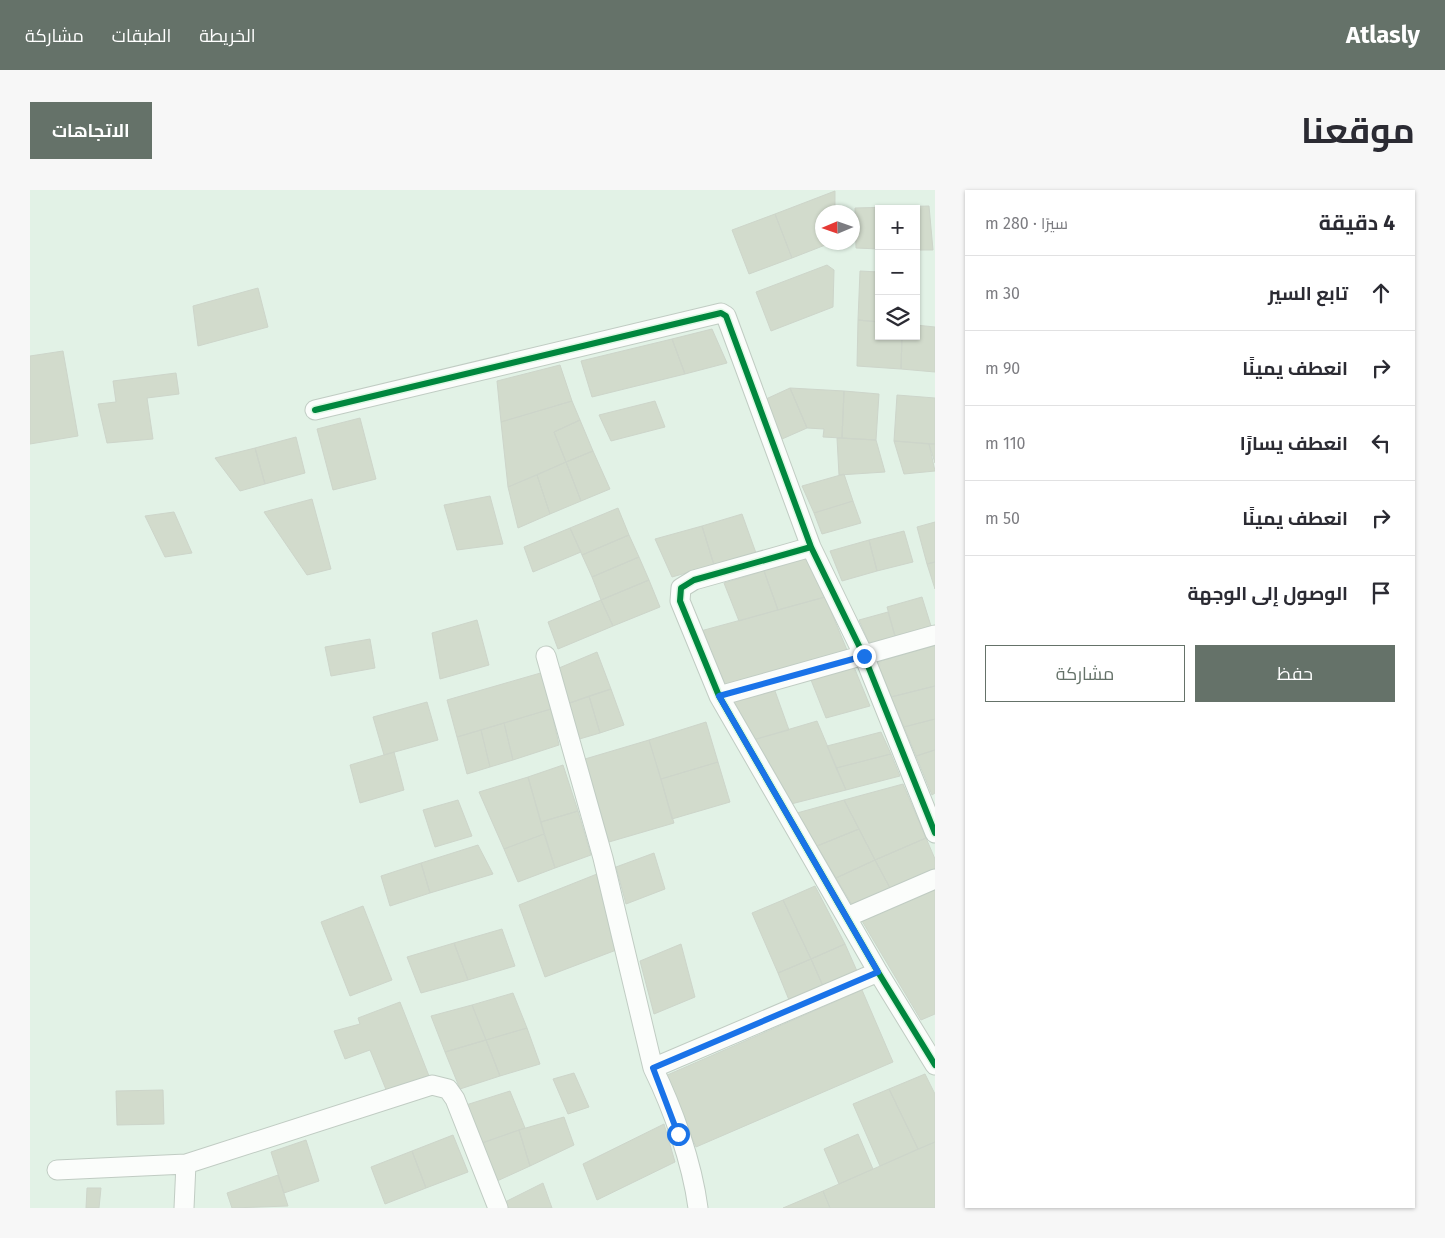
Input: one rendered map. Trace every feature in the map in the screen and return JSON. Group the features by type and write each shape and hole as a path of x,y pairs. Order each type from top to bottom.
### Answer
{"street":[{"path":"315,410 706,314 721,313 726,316 811,547 864,656 935,833"},
{"path":"811,547 694,580 681,588 680,601 719,696 878,972 935,1064"},
{"path":"719,696 935,635"},
{"path":"546,656 603,858 653,1068 695,1183 698,1208"},
{"path":"847,917 935,879"},
{"path":"653,1068 878,972"},
{"path":"57,1170 186,1164 432,1085 448,1088 455,1099 498,1208"},
{"path":"184,1208 186,1164"}],"building":[{"path":"835,191 835,205 815,205 815,249 792,258 775,214"},
{"path":"920,206 929,206 933,250 920,250"},
{"path":"875,207 875,249 860,248 860,208"},
{"path":"775,214 792,258 749,274 732,230"},
{"path":"827,265 834,270 833,307 771,331 756,292"},
{"path":"860,271 875,272 875,322 858,320"},
{"path":"258,288 268,327 198,346 193,306"},
{"path":"858,320 875,322 875,340 902,340 901,369 857,366"},
{"path":"920,325 935,327 935,372 901,369 902,340 920,340"},
{"path":"712,329 727,363 685,374 672,339"},
{"path":"672,339 685,374 592,397 581,361"},
{"path":"63,351 78,436 30,444 30,356"},
{"path":"560,365 572,401 501,422 497,381"},
{"path":"176,373 179,394 147,398 153,439 107,443 98,404 116,402 113,381"},
{"path":"790,388 844,391 842,438 823,437 824,429 807,428"},
{"path":"790,388 807,428 782,439 766,399"},
{"path":"844,391 879,394 876,440 842,438"},
{"path":"897,395 935,398 935,444 894,441"},
{"path":"572,401 580,420 554,432 566,462 508,487 501,422"},
{"path":"655,401 665,427 611,441 599,415"},
{"path":"360,418 376,479 333,490 317,429"},
{"path":"580,420 593,451 566,462 554,432"},
{"path":"296,437 305,473 265,484 255,448"},
{"path":"837,438 876,440 885,472 839,475"},
{"path":"894,441 929,444 935,471 904,474"},
{"path":"929,444 935,444 935,463"},
{"path":"255,448 265,484 240,491 215,458"},
{"path":"593,451 610,489 581,501 566,462"},
{"path":"566,462 581,501 550,514 537,475"},
{"path":"844,474 853,501 814,513 802,486"},
{"path":"537,475 550,514 518,528 508,487"},
{"path":"490,496 503,544 457,550 444,505"},
{"path":"312,499 331,569 307,575 264,512"},
{"path":"853,501 861,523 822,534 814,513"},
{"path":"618,508 629,535 582,555 570,528"},
{"path":"174,512 192,553 165,557 145,516"},
{"path":"742,514 756,553 714,565 702,526"},
{"path":"935,522 935,562 927,564 917,527"},
{"path":"702,526 714,565 672,577 655,539"},
{"path":"570,528 581,552 533,572 524,547"},
{"path":"904,531 913,562 877,571 869,540"},
{"path":"629,535 639,557 592,577 582,555"},
{"path":"869,540 877,571 842,581 830,551"},
{"path":"639,557 649,580 601,600 592,577"},
{"path":"808,558 825,597 778,610 764,571"},
{"path":"935,562 935,589 927,564"},
{"path":"764,571 778,610 739,621 724,583"},
{"path":"649,580 660,607 613,626 601,600"},
{"path":"825,597 847,650 723,687 697,632"},
{"path":"922,597 931,626 895,636 887,607"},
{"path":"601,600 613,626 558,649 548,622"},
{"path":"888,612 895,636 869,643 859,620"},
{"path":"477,620 489,665 440,679 432,633"},
{"path":"370,639 375,668 331,676 325,647"},
{"path":"935,645 935,686 891,697 877,662"},
{"path":"597,652 611,689 567,704 559,668"},
{"path":"854,667 870,706 826,718 811,680"},
{"path":"544,672 551,709 457,737 447,700"},
{"path":"935,686 935,719 904,727 891,697"},
{"path":"611,689 624,725 600,733 589,696"},
{"path":"775,691 789,730 753,740 731,703"},
{"path":"589,696 600,733 576,740 567,704"},
{"path":"427,702 438,740 384,755 373,717"},
{"path":"551,709 559,745 513,760 504,723"},
{"path":"935,719 935,750 916,756 904,727"},
{"path":"817,721 846,790 791,804 753,740"},
{"path":"706,722 718,762 661,779 649,740"},
{"path":"504,723 513,760 490,767 481,730"},
{"path":"481,730 490,767 467,774 457,737"},
{"path":"881,732 891,754 836,768 827,746"},
{"path":"649,740 674,823 609,842 585,759"},
{"path":"935,750 935,793 932,795 916,756"},
{"path":"394,752 404,790 360,803 350,765"},
{"path":"891,754 900,776 846,790 836,768"},
{"path":"718,762 730,802 672,819 661,779"},
{"path":"563,765 578,811 541,822 528,777"},
{"path":"528,777 544,834 504,849 479,792"},
{"path":"903,784 926,838 875,860 844,800"},
{"path":"458,800 472,836 435,847 423,810"},
{"path":"844,800 859,829 817,846 797,813"},
{"path":"578,811 591,855 555,868 541,822"},
{"path":"859,829 875,860 836,878 817,846"},
{"path":"544,834 555,868 518,882 504,849"},
{"path":"926,838 935,859 935,869 890,888 875,860"},
{"path":"478,845 493,874 430,893 421,863"},
{"path":"654,853 665,889 626,904 616,867"},
{"path":"875,860 890,888 852,905 836,878"},
{"path":"421,863 430,893 390,906 381,876"},
{"path":"597,874 619,949 545,977 519,905"},
{"path":"815,886 845,944 811,959 783,900"},
{"path":"935,889 935,1014 921,1020 862,921"},
{"path":"783,900 811,959 778,973 752,913"},
{"path":"363,906 392,980 350,996 321,922"},
{"path":"502,929 515,966 468,980 454,943"},
{"path":"454,943 468,980 421,993 407,957"},
{"path":"681,944 695,997 654,1014 640,961"},
{"path":"845,944 857,971 823,986 811,959"},
{"path":"811,959 823,986 789,1000 778,973"},
{"path":"862,990 893,1062 696,1147 665,1076"},
{"path":"513,993 527,1028 486,1040 472,1005"},
{"path":"400,1002 429,1076 387,1092 370,1050 345,1059 334,1031 360,1024 358,1018"},
{"path":"472,1005 486,1040 445,1052 431,1016"},
{"path":"527,1028 540,1064 500,1076 486,1040"},
{"path":"486,1040 500,1076 460,1089 445,1052"},
{"path":"574,1073 589,1107 568,1114 553,1079"},
{"path":"925,1074 935,1094 935,1142 918,1149 889,1089"},
{"path":"889,1089 918,1149 880,1166 853,1104"},
{"path":"163,1090 164,1124 117,1125 116,1091"},
{"path":"510,1091 525,1128 482,1143 466,1105"},
{"path":"564,1117 574,1145 530,1166 519,1130"},
{"path":"664,1124 675,1162 597,1200 583,1164"},
{"path":"519,1130 530,1166 497,1181 482,1143"},
{"path":"858,1134 873,1169 839,1184 824,1149"},
{"path":"453,1135 468,1172 426,1188 412,1151"},
{"path":"306,1140 319,1181 284,1193 271,1152"},
{"path":"935,1142 935,1208 830,1208 823,1191"},
{"path":"412,1151 426,1188 385,1204 371,1167"},
{"path":"278,1175 288,1206 232,1208 227,1193"},
{"path":"543,1183 552,1208 508,1208 505,1202"},
{"path":"87,1188 101,1188 99,1208 86,1208"},
{"path":"823,1191 830,1208 783,1208"}],"cycle path":[{"path":"315,410 721,313 726,316 811,547 864,656 935,833"},
{"path":"811,547 694,580 681,588 680,601 719,696 878,972 935,1065"}],"route":[{"path":"678,1134 653,1068 878,972 719,696 864,656"}]}
